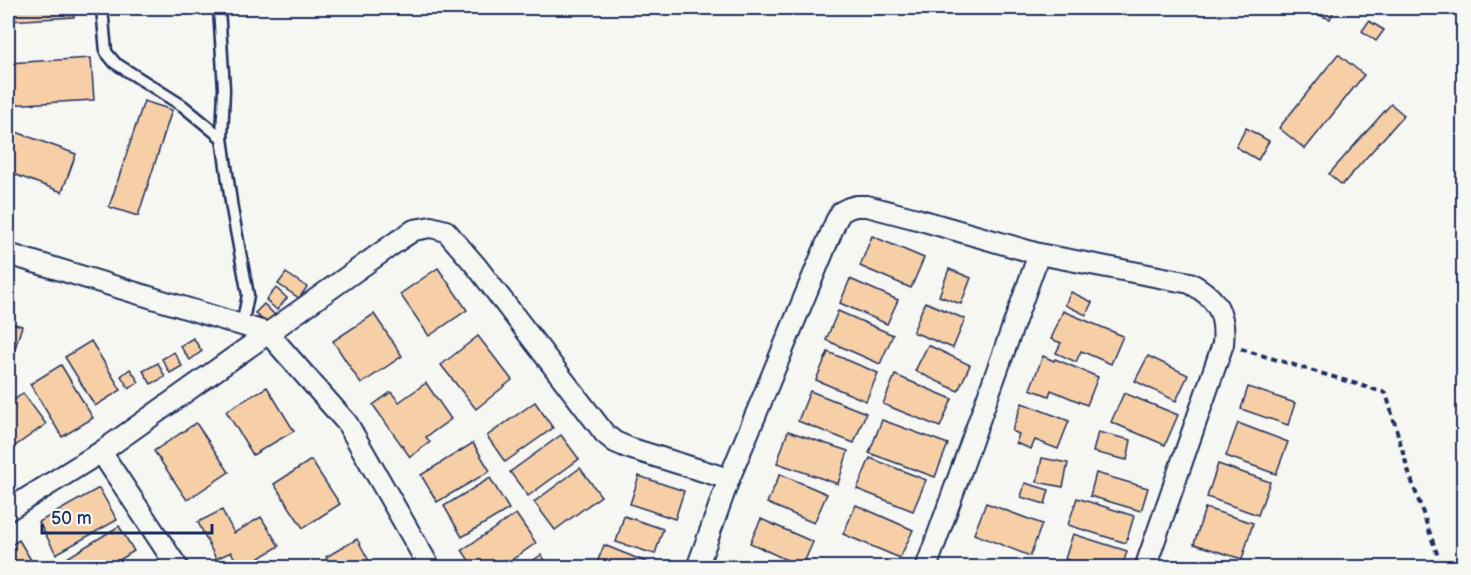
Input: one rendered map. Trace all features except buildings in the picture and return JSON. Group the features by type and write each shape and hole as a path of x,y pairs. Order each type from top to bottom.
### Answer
{"street":[{"path":"697,567 729,479 836,221 842,212 849,208 867,206 1039,254 1190,283 1213,300 1225,327 1223,344 1145,567"},
{"path":"8,510 101,452 414,230 431,227 446,231 477,267 605,434 615,442 629,448 729,479"},
{"path":"8,254 268,333 347,423 430,567"},
{"path":"926,567 1039,254"},
{"path":"101,452 178,567"}],"lane":[{"path":"102,8 106,52 115,63 183,106 222,138"},
{"path":"219,8 224,89 222,138 248,295 242,326"}],"path":[{"path":"1223,344 1386,393 1408,470 1442,567"}]}
